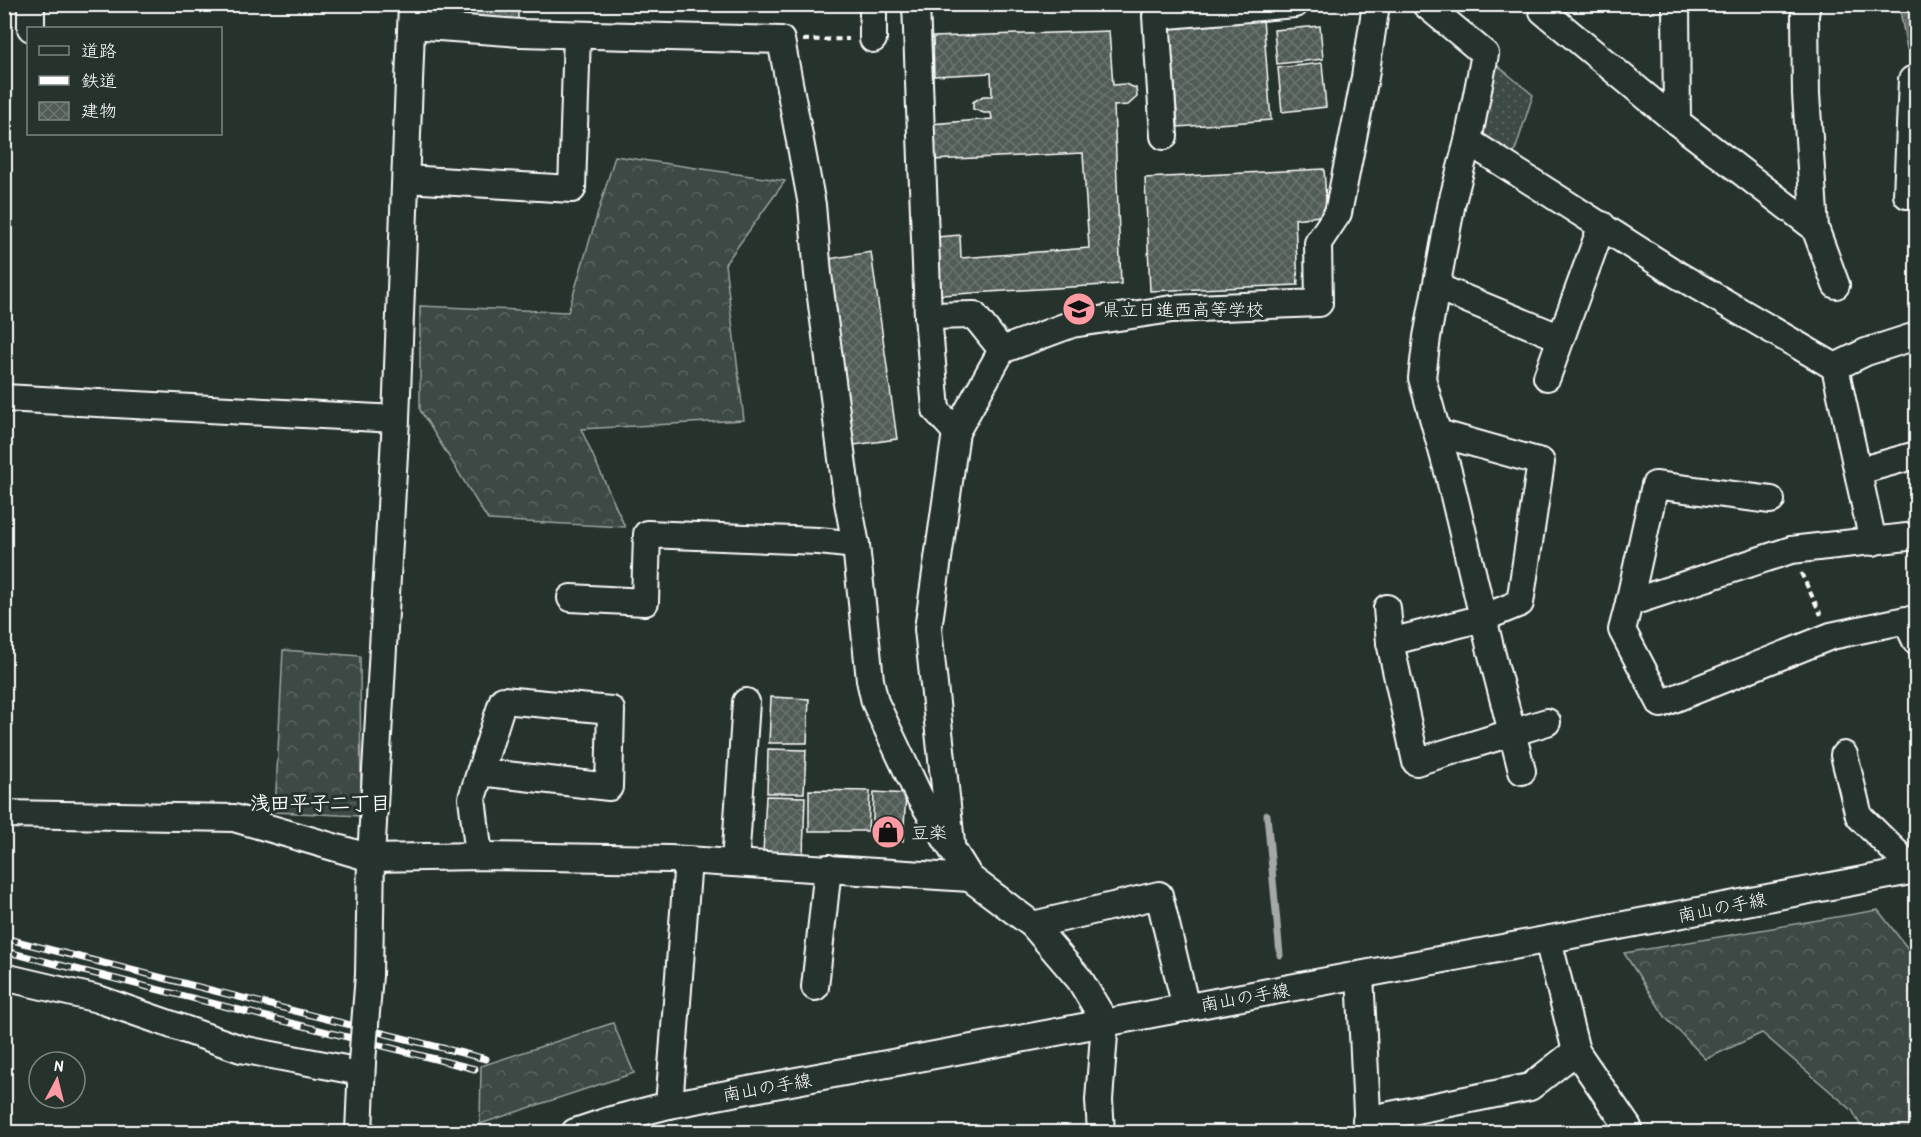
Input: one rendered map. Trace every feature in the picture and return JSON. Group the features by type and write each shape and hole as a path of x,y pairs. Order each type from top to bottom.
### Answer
{"street":[{"path":"31,4 31,27"},
{"path":"873,4 873,39"},
{"path":"916,4 928,316 936,411 956,432"},
{"path":"1164,136 1156,16 1295,4"},
{"path":"952,849 928,629 956,432 1002,350 1072,324 1161,310 1319,303 1318,243 1338,213 1365,77 1376,4"},
{"path":"1425,4 1485,54 1468,141 1452,202 1427,337 1422,378 1438,433 1522,771"},
{"path":"1676,4 1677,122"},
{"path":"1806,4 1804,15 1806,94 1815,228 1836,285"},
{"path":"1540,7 1677,122 1815,228"},
{"path":"358,1132 369,975 371,858 396,418 412,15 577,35 781,40 812,205 818,274 847,497 856,545 870,680 875,702 919,796 970,878 1033,925 1080,980 1105,1022 1099,1100 1101,1132"},
{"path":"406,179 572,189 577,35"},
{"path":"1917,80 1912,80 1906,195 1917,192"},
{"path":"1468,141 1678,275 1835,367 1873,542"},
{"path":"1547,377 1602,225"},
{"path":"1437,287 1561,338"},
{"path":"928,316 974,315 1002,350"},
{"path":"1835,367 1866,352 1917,336"},
{"path":"4,398 396,418"},
{"path":"1390,642 1483,618 1520,603 1541,462 1438,433"},
{"path":"1858,471 1917,455"},
{"path":"1771,500 1655,485 1623,630 1661,704 1831,636 1906,620 1917,641"},
{"path":"571,598 645,602 647,534 819,541 856,545"},
{"path":"1629,603 1791,550 1917,536"},
{"path":"1387,608 1390,642 1416,762 1547,722"},
{"path":"479,856 472,798 480,772 503,700 611,710 609,787 480,772"},
{"path":"735,863 746,702"},
{"path":"1844,755 1859,816 1915,870"},
{"path":"4,814 234,818 371,858 479,856 688,860 970,878"},
{"path":"669,1106 688,860"},
{"path":"815,987 828,868"},
{"name":"南山の手線","path":"575,1132 611,1120 669,1106 1915,870"},
{"path":"1033,925 1159,895 1186,1008"},
{"path":"1548,940 1576,1052 1628,1127"},
{"path":"1360,975 1367,1126 1530,1087 1576,1052"},
{"path":"4,977 98,999 241,1049 361,1067"}],"path":[{"path":"781,40 843,39"},
{"path":"1791,550 1831,636"}],"green space":[{"path":"1487,57 1533,95 1511,163 1472,139"},
{"path":"615,156 785,181 725,264 744,420 581,429 625,527 488,520 420,410 420,306 568,312"},
{"path":"283,650 360,656 361,816 275,812"},
{"path":"1878,910 1916,959 1916,1132 1864,1132 1852,1110 1762,1033 1706,1059 1666,1018 1624,953"},
{"path":"613,1023 634,1073 480,1124 481,1066"}],"water":[{"path":"1899,5 1916,5 1916,49 1907,49"}],"building":[{"path":"425,4 518,4 518,20 425,14"},
{"path":"1263,19 1271,120 1178,127 1170,27"},
{"path":"1320,26 1323,59 1277,64 1274,30"},
{"path":"1109,31 1113,85 1125,84 1136,88 1137,97 1128,105 1114,106 1121,284 941,295 937,237 960,235 961,258 1089,248 1083,153 932,160 930,124 992,119 991,113 973,109 973,102 983,96 992,96 991,73 934,76 933,37"},
{"path":"1322,63 1326,107 1282,112 1278,68"},
{"path":"1324,169 1327,215 1295,219 1298,285 1150,291 1145,178"},
{"path":"871,252 897,439 847,446 822,260"},
{"path":"771,697 809,699 807,743 769,743"},
{"path":"768,749 806,750 804,793 767,793"},
{"path":"809,790 870,791 868,831 809,831"},
{"path":"874,792 906,794 903,841 872,840"},
{"path":"766,796 805,797 803,855 763,853"}],"waterway":[{"path":"1267,815 1280,955"}],"railway":[{"path":"4,938 486,1059"},
{"path":"4,951 475,1069"}],"place":[{"name":"県立日進西高等学校","path":"1079,309"},
{"name":"豆楽","path":"888,832"}],"district":[{"name":"浅田平子二丁目","path":"320,802"}]}
